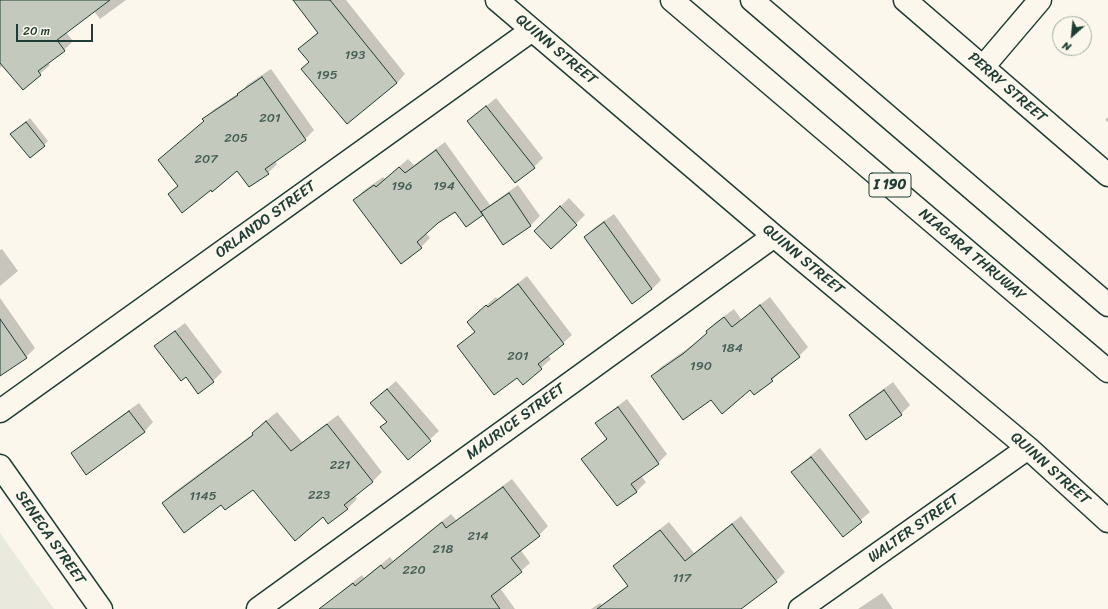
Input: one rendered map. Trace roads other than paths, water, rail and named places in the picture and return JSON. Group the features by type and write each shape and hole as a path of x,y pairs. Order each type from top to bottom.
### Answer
{"main road":[{"name":"QUINN STREET","path":"497,0 774,236 1028,448 1108,521"},
{"name":"NIAGARA THRUWAY","path":"672,0 1108,371"},
{"path":"752,0 1108,305"},
{"name":"PERRY STREET","path":"905,0 1108,175"},
{"path":"983,67 1040,0"},
{"name":"ORLANDO STREET","path":"0,411 532,30"},
{"name":"MAURICE STREET","path":"258,609 774,236"},
{"name":"WALTER STREET","path":"800,609 1028,448"},
{"name":"SENECA STREET","path":"0,466 101,609"}]}
